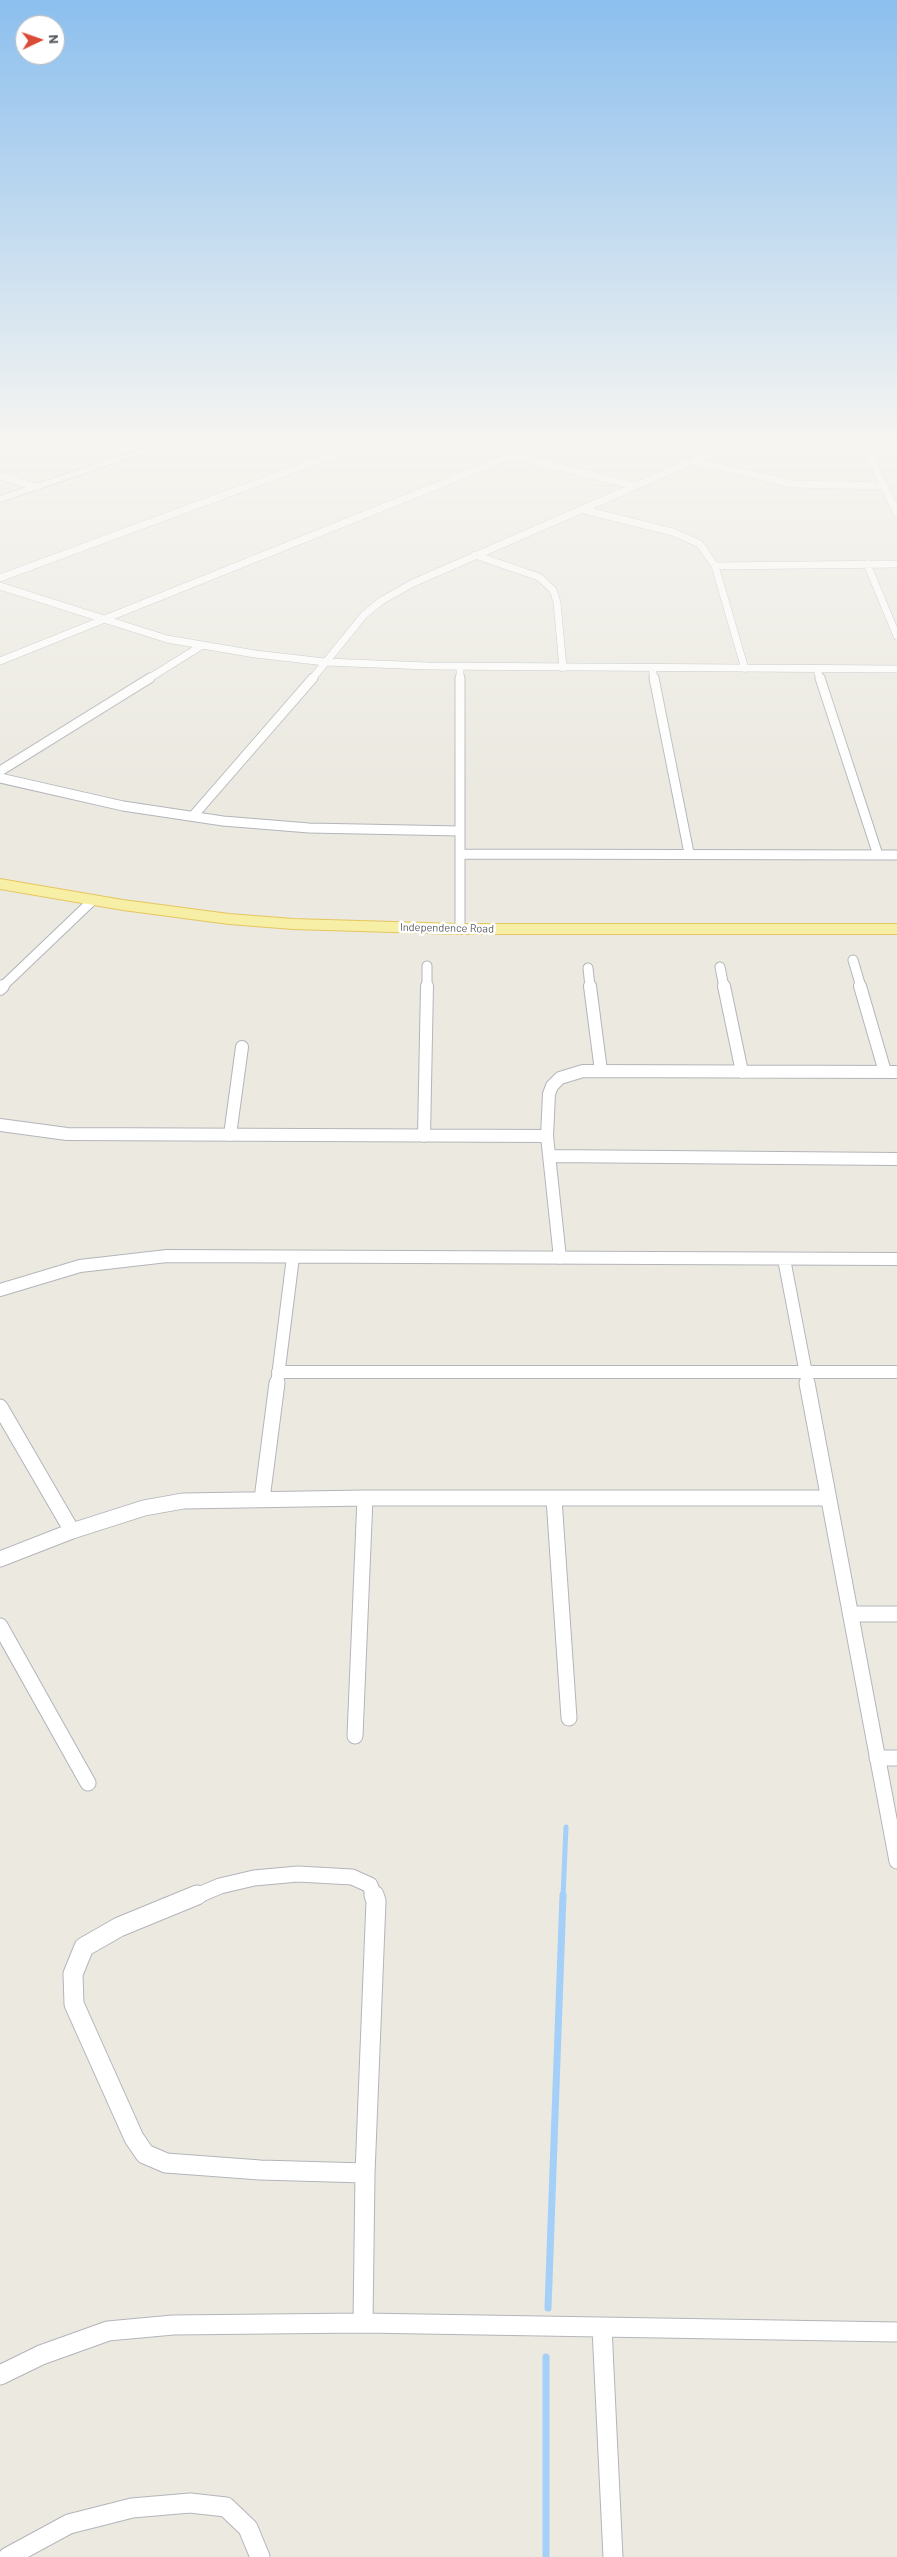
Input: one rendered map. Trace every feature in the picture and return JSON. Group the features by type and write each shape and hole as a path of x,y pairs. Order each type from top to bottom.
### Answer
{"main road":[{"name":"Independence Road","path":"0,873 75,887 233,906 460,923 897,929"},
{"name":"Independence Road","path":"0,884 92,901 293,924 897,918"}],"street":[{"path":"0,578 50,559"},
{"path":"0,661 253,559"},
{"path":"193,816 364,615 381,601 413,583 465,559"},
{"path":"488,559 540,577 553,590 557,602 563,668"},
{"path":"711,559 715,566 745,669"},
{"path":"867,564 894,623 897,636"},
{"path":"715,566 897,564"},
{"path":"0,586 102,620 158,636 202,646 325,662 460,667 897,669"},
{"path":"0,771 202,646"},
{"path":"460,667 460,923"},
{"path":"652,668 689,853"},
{"path":"817,669 878,855"},
{"path":"0,778 123,806 193,816 309,828 460,830"},
{"path":"460,854 689,853 897,855"},
{"path":"0,990 92,901"},
{"path":"560,1258 547,1136 549,1094 552,1086 560,1078 570,1073 600,1071 891,1072 853,960"},
{"path":"424,1136 427,966"},
{"path":"720,967 742,1072"},
{"path":"588,968 600,1071"},
{"path":"230,1135 242,1047"},
{"path":"0,1125 39,1132 68,1134 547,1136"},
{"path":"550,1156 897,1159"},
{"path":"0,1290 80,1266 126,1259 167,1256 897,1259"},
{"path":"262,1499 293,1257"},
{"path":"784,1259 897,1861"},
{"path":"278,1372 897,1372"},
{"path":"2,1414 72,1531"},
{"path":"0,1559 72,1531 144,1508 182,1501 366,1498 828,1498"},
{"path":"355,1736 366,1498"},
{"path":"554,1499 569,1718"},
{"path":"851,1614 897,1614"},
{"path":"0,1626 88,1783"},
{"path":"877,1758 897,1758"},
{"path":"362,2323 365,2173 376,1900 370,1885 352,1877 298,1874 254,1878 220,1886 118,1927 84,1947 73,1974 74,2004 134,2138 145,2154 166,2163 260,2170 365,2173"},
{"path":"0,2375 41,2355 108,2331 173,2325 362,2323 897,2332"},
{"path":"602,2328 613,2557"},
{"path":"8,2557 69,2524 132,2508 190,2503 226,2507 248,2528 260,2557"}],"waterway":[{"path":"563,1897 566,1827"},
{"path":"548,2308 563,1895"},
{"path":"546,2357 546,2557"}]}
